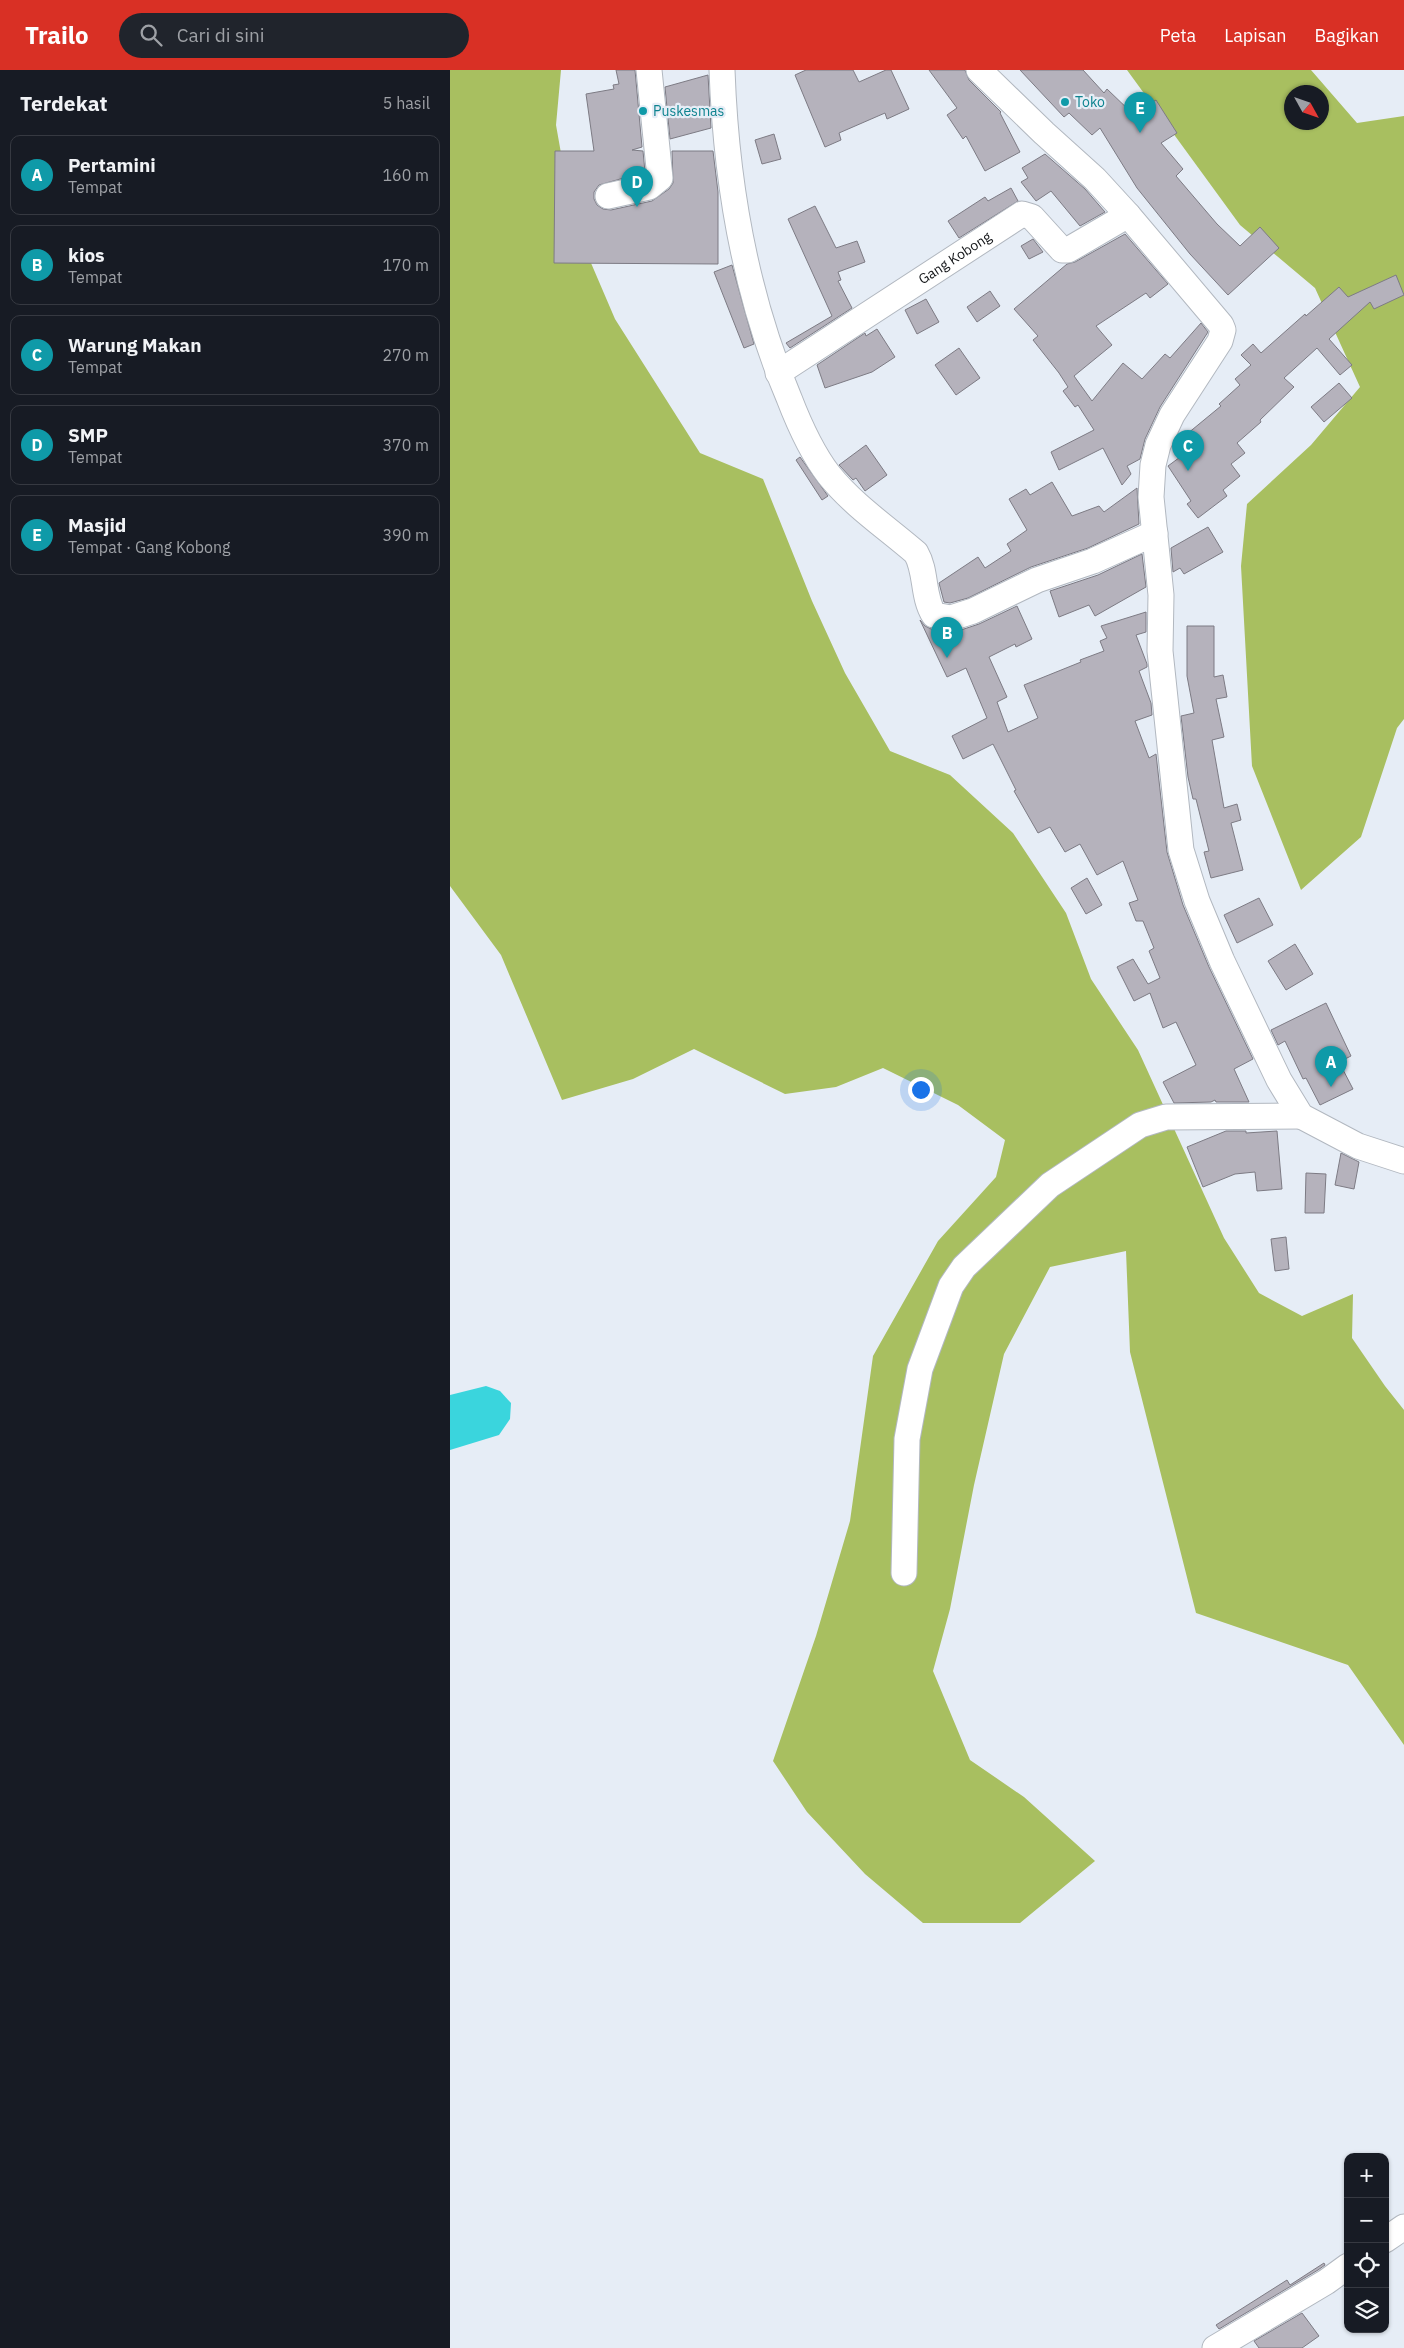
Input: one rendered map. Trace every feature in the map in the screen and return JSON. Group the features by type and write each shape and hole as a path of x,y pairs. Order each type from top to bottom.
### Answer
{"street":[{"path":"608,196 648,187 660,178 649,70"},
{"path":"722,70 727,151 736,222 750,285 778,373 800,426 828,473 862,510 916,553 920,560 928,602 934,615 951,618 973,611 1037,580 1093,561 1155,533"},
{"path":"979,70 1095,179 1128,215 1168,264 1201,298 1223,330 1214,353 1172,415 1158,445 1153,465 1151,497 1161,595 1160,651 1181,850 1198,901 1222,961 1279,1080 1301,1116"},
{"name":"Gang Kobong","path":"778,373 1022,214 1032,217 1062,250 1068,250 1128,215"},
{"path":"904,1573 907,1439 920,1368 951,1286 964,1267 1050,1185 1140,1125 1166,1117 1301,1116 1358,1146 1404,1161"},
{"path":"1389,2237 1404,2227"},
{"path":"1215,2348 1326,2282 1344,2269"}],"green space":[{"path":"450,70 561,70 556,125 573,221 615,319 700,453 763,479 812,601 845,673 890,751 950,775 1013,833 1066,913 1091,979 1138,1050 1224,1238 1259,1293 1302,1316 1353,1294 1352,1338 1404,1410 1404,1745 1348,1665 1196,1613 1130,1352 1126,1251 1050,1267 1004,1354 974,1485 950,1609 933,1671 970,1760 1024,1797 1095,1861 1020,1923 923,1923 865,1874 807,1812 773,1761 816,1636 850,1521 873,1356 938,1241 996,1177 1005,1140 958,1105 883,1068 836,1087 785,1094 694,1049 633,1079 562,1100 501,955 450,886"},
{"path":"1127,70 1311,70 1324,85 1284,85 1284,130 1329,130 1329,91 1357,123 1404,116 1404,719 1397,728 1361,837 1301,890 1252,766 1241,566 1247,504 1311,445 1360,387 1315,288 1240,225"}],"water":[{"path":"486,1386 500,1391 511,1403 510,1419 499,1435 450,1450 450,1395"}],"building":[{"path":"616,70 635,70 642,147 632,150 643,151 645,172 599,185 594,192 594,199 597,205 603,209 611,210 652,201 669,189 673,183 672,151 713,151 718,192 718,264 554,263 555,151 594,151 586,94 614,89 613,85 619,84"},
{"path":"806,70 853,70 859,82 886,70 891,70 909,109 887,119 885,113 839,133 841,140 825,147 795,75"},
{"path":"929,70 965,70 969,80 1001,112 1020,152 985,171 966,136 963,139 947,115 957,108"},
{"path":"1020,70 1083,70 1104,93 1107,89 1133,114 1156,100 1177,133 1161,143 1183,169 1176,176 1217,224 1240,246 1260,227 1279,248 1228,295 1190,254 1137,188 1100,128 1092,135 1069,113 1064,117"},
{"path":"708,75 711,128 670,139 665,87"},
{"path":"774,134 781,159 762,164 755,140"},
{"path":"1045,154 1085,189 1105,212 1080,226 1051,191 1036,201 1021,182 1028,178 1022,168"},
{"path":"1011,188 1018,201 959,238 948,221 985,197 988,201"},
{"path":"815,206 836,248 857,241 865,262 838,272 841,280 838,281 852,308 790,348 786,343 832,316 788,219"},
{"path":"1125,234 1168,284 1150,298 1146,293 1096,326 1112,345 1074,376 1092,401 1123,363 1142,379 1165,354 1170,358 1201,323 1208,332 1160,407 1145,439 1140,459 1127,466 1131,474 1122,485 1103,448 1059,470 1051,452 1094,430 1078,405 1075,407 1063,391 1068,387 1033,340 1038,336 1014,309 1067,264 1075,262"},
{"path":"1033,239 1043,252 1029,259 1021,246"},
{"path":"732,265 754,344 744,348 714,272"},
{"path":"1396,275 1404,295 1374,309 1370,302 1329,339 1352,365 1340,375 1317,348 1284,378 1294,387 1260,420 1261,422 1237,443 1245,453 1231,464 1240,476 1223,490 1227,496 1198,518 1187,504 1191,501 1168,466 1195,446 1187,434 1221,406 1219,404 1240,385 1235,379 1251,365 1241,355 1253,344 1261,353 1339,287 1348,297"},
{"path":"990,291 1000,306 977,322 967,307"},
{"path":"926,299 939,322 917,334 905,310"},
{"path":"877,329 895,357 872,372 825,388 817,365 865,333 866,336"},
{"path":"959,348 980,378 956,395 935,365"},
{"path":"1339,383 1352,398 1324,422 1311,407"},
{"path":"866,445 887,475 865,491 856,478 853,480 839,465"},
{"path":"800,457 828,496 822,500 796,460"},
{"path":"1052,482 1072,516 1099,506 1104,512 1137,488 1139,524 1088,548 1031,567 968,598 950,603 944,602 939,583 978,557 985,568 1011,551 1007,544 1027,530 1009,499 1026,489 1030,495"},
{"path":"1208,527 1223,552 1184,574 1180,568 1173,572 1171,548"},
{"path":"1142,554 1146,587 1095,616 1089,605 1059,617 1050,591 1098,575"},
{"path":"1017,606 1032,639 1016,647 1015,644 989,657 1007,697 997,702 1008,732 1038,718 1024,685 1104,651 1100,641 1107,638 1101,626 1146,612 1146,632 1136,635 1147,664 1147,667 1139,671 1151,703 1152,715 1135,721 1149,758 1156,754 1167,852 1183,905 1209,967 1253,1059 1234,1069 1249,1102 1216,1102 1215,1100 1211,1102 1174,1103 1163,1082 1196,1065 1176,1022 1163,1028 1150,993 1134,1001 1117,967 1133,959 1148,984 1160,978 1149,951 1154,948 1143,921 1136,921 1129,903 1138,900 1123,861 1097,875 1080,844 1065,852 1050,827 1038,833 1014,791 1016,790 993,744 963,759 952,736 987,718 966,668 947,677 920,620 931,629 955,632 979,624"},
{"path":"1187,626 1214,626 1214,677 1223,675 1227,697 1216,699 1224,737 1212,740 1224,808 1237,804 1241,820 1231,823 1243,870 1211,878 1204,852 1209,851 1196,799 1193,799 1188,777 1181,716 1194,713 1187,676"},
{"path":"1087,878 1102,905 1086,914 1071,888"},
{"path":"1259,898 1273,925 1237,943 1224,915"},
{"path":"1295,944 1313,974 1286,990 1268,961"},
{"path":"1326,1003 1351,1056 1339,1062 1353,1089 1320,1105 1306,1078 1303,1079 1285,1041 1278,1045 1271,1030"},
{"path":"1226,1131 1246,1131 1246,1133 1277,1131 1282,1189 1257,1191 1255,1172 1235,1174 1203,1187 1187,1147"},
{"path":"1341,1153 1359,1162 1354,1189 1335,1185"},
{"path":"1306,1173 1326,1174 1324,1213 1305,1213"},
{"path":"1286,1237 1289,1269 1275,1271 1271,1239"},
{"path":"1324,2263 1325,2265 1318,2270 1219,2329 1216,2325 1287,2280 1290,2285"},
{"path":"1302,2313 1319,2336 1302,2348 1259,2348 1254,2341"}],"place":[{"name":"Toko","path":"1065,102"},
{"name":"Puskesmas","path":"643,111"},
{"name":"Masjid","path":"1140,133"},
{"name":"SMP","path":"637,207"},
{"name":"Warung Makan","path":"1188,471"},
{"name":"kios","path":"947,658"},
{"name":"Pertamini","path":"1331,1087"}]}
